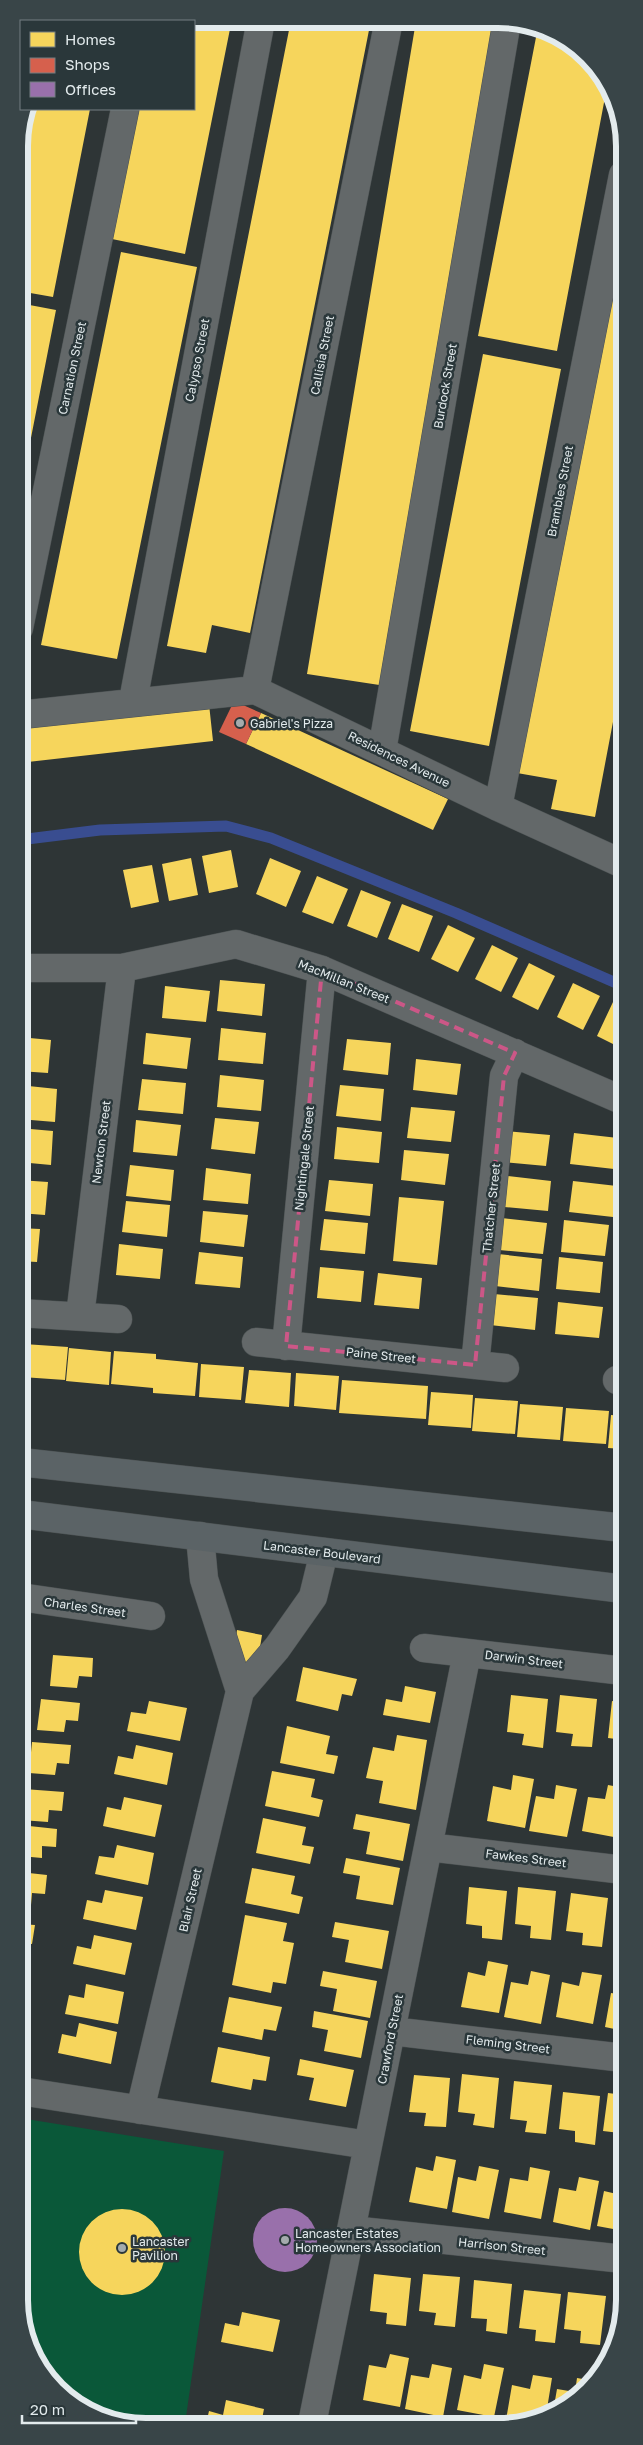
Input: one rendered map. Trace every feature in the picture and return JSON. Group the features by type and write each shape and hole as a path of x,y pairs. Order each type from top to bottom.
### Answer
{"main road":[{"path":"28,1463 615,1527"},
{"name":"Lancaster Boulevard","path":"28,1515 615,1588"}],"street":[{"name":"Calypso Street","path":"133,701 259,28"},
{"name":"Callisia Street","path":"255,690 387,28"},
{"name":"Burdock Street","path":"382,751 507,29"},
{"name":"Carnation Street","path":"28,584 125,110"},
{"name":"Brambles Street","path":"498,807 616,211"},
{"path":"28,714 133,701 255,690"},
{"name":"Residences Avenue","path":"255,690 498,807 616,861"},
{"name":"MacMillan Street","path":"28,968 122,968 236,944 322,970 616,1097"},
{"name":"Newton Street","path":"80,1316 122,968"},
{"name":"Nightingale Street","path":"286,1346 322,970"},
{"name":"Thatcher Street","path":"474,1365 504,1076 516,1054"},
{"path":"28,1313 118,1319"},
{"name":"Paine Street","path":"256,1342 505,1368"},
{"path":"200,1536 204,1579 240,1691"},
{"name":"Blair Street","path":"140,2110 240,1691 277,1648 313,1597 324,1552"},
{"name":"Charles Street","path":"28,1598 151,1616"},
{"name":"Darwin Street","path":"424,1648 615,1670"},
{"name":"Crawford Street","path":"313,2418 467,1653"},
{"name":"Fawkes Street","path":"428,1847 615,1869"},
{"name":"Fleming Street","path":"391,2031 615,2057"},
{"path":"28,2092 368,2145"},
{"name":"Harrison Street","path":"351,2230 615,2258"}],"highlighted area":[{"path":"322,970 515,1053 504,1076 475,1365 286,1346"}],"green space":[{"path":"28,2119 224,2151 186,2418 145,2418 122,2415 100,2409 86,2402 62,2383 47,2365 34,2338 30,2323 28,2300"}],"building: Homes":[{"path":"195,28 230,28 185,254 112,239 138,110 195,110"},
{"path":"289,28 369,28 250,633 212,625 206,653 167,646"},
{"path":"415,28 496,28 386,686 307,674"},
{"path":"537,34 557,43 581,62 596,80 605,98 557,351 478,336"},
{"path":"33,110 90,110 53,297 28,293 29,130"},
{"path":"121,252 197,267 117,659 41,645"},
{"path":"616,260 616,707 595,817 551,809 557,780 517,773"},
{"path":"28,305 56,310 28,453"},
{"path":"483,354 561,369 489,746 410,731"},
{"path":"209,704 213,741 28,762 28,724"},
{"path":"261,713 448,799 433,830 246,744"},
{"path":"231,850 238,887 209,893 202,856"},
{"path":"191,858 198,895 169,901 162,864"},
{"path":"270,858 301,871 286,907 256,894"},
{"path":"152,865 159,902 131,908 123,870"},
{"path":"317,876 348,889 333,924 302,912"},
{"path":"361,890 391,902 377,938 347,926"},
{"path":"402,904 433,916 419,952 388,939"},
{"path":"448,925 475,938 458,972 431,959"},
{"path":"492,945 518,958 501,992 475,979"},
{"path":"529,963 555,976 538,1010 512,997"},
{"path":"220,980 265,984 262,1016 217,1011"},
{"path":"573,983 600,996 583,1030 557,1017"},
{"path":"165,986 210,991 206,1022 162,1018"},
{"path":"613,1002 616,1003 616,1045 597,1036"},
{"path":"221,1028 266,1033 263,1064 218,1060"},
{"path":"146,1033 191,1038 187,1069 143,1064"},
{"path":"28,1038 51,1040 48,1073 28,1072"},
{"path":"347,1039 391,1043 388,1075 343,1070"},
{"path":"416,1059 461,1064 457,1095 413,1090"},
{"path":"220,1075 264,1080 261,1111 217,1107"},
{"path":"142,1079 186,1083 183,1114 138,1110"},
{"path":"340,1085 384,1089 381,1121 336,1116"},
{"path":"28,1086 57,1089 55,1122 28,1120"},
{"path":"411,1107 455,1111 451,1142 407,1138"},
{"path":"215,1118 259,1122 255,1154 211,1149"},
{"path":"136,1120 181,1125 177,1156 133,1152"},
{"path":"337,1127 382,1132 379,1163 334,1159"},
{"path":"28,1129 53,1131 51,1165 28,1163"},
{"path":"506,1131 550,1135 546,1166 502,1162"},
{"path":"574,1133 616,1138 614,1169 570,1164"},
{"path":"404,1150 449,1154 445,1185 401,1180"},
{"path":"130,1165 174,1170 171,1201 126,1196"},
{"path":"206,1168 251,1174 248,1204 203,1200"},
{"path":"507,1176 551,1181 548,1211 504,1207"},
{"path":"329,1180 373,1184 370,1216 325,1211"},
{"path":"28,1181 48,1182 45,1215 28,1214"},
{"path":"573,1181 616,1186 613,1217 569,1212"},
{"path":"399,1197 444,1201 437,1265 393,1261"},
{"path":"126,1201 170,1205 167,1237 122,1232"},
{"path":"203,1211 248,1215 244,1247 200,1242"},
{"path":"502,1218 547,1223 543,1254 499,1250"},
{"path":"324,1219 368,1223 365,1254 320,1250"},
{"path":"564,1220 609,1225 605,1256 561,1252"},
{"path":"28,1228 40,1229 37,1262 28,1262"},
{"path":"119,1244 163,1249 160,1279 116,1275"},
{"path":"199,1252 243,1257 240,1288 195,1284"},
{"path":"498,1254 542,1259 539,1291 495,1286"},
{"path":"559,1257 603,1262 600,1293 556,1289"},
{"path":"320,1267 364,1271 361,1302 317,1298"},
{"path":"378,1273 422,1278 419,1309 374,1305"},
{"path":"494,1294 538,1298 535,1330 490,1325"},
{"path":"558,1302 603,1307 599,1338 555,1334"},
{"path":"28,1344 68,1347 65,1380 28,1377"},
{"path":"69,1348 111,1352 109,1385 66,1381"},
{"path":"114,1351 156,1354 156,1359 198,1363 195,1396 153,1393 153,1388 111,1384"},
{"path":"201,1364 244,1367 241,1400 199,1397"},
{"path":"249,1370 291,1373 289,1407 245,1403"},
{"path":"296,1373 339,1376 336,1410 294,1406"},
{"path":"342,1380 428,1386 426,1419 339,1413"},
{"path":"431,1392 473,1395 471,1428 428,1425"},
{"path":"475,1398 518,1401 515,1434 472,1431"},
{"path":"520,1404 563,1407 560,1440 517,1437"},
{"path":"566,1408 609,1411 606,1444 563,1441"},
{"path":"611,1415 615,1415 615,1448 608,1448"},
{"path":"237,1630 262,1635 257,1666 232,1662"},
{"path":"53,1655 93,1658 92,1677 79,1676 77,1688 50,1686"},
{"path":"303,1667 357,1679 352,1696 342,1694 338,1711 296,1701"},
{"path":"405,1686 436,1692 430,1723 383,1715 386,1699 402,1702"},
{"path":"511,1695 548,1699 543,1748 522,1745 524,1734 507,1732"},
{"path":"560,1695 597,1699 592,1747 571,1746 573,1734 556,1732"},
{"path":"41,1699 80,1703 78,1721 66,1720 64,1732 37,1730"},
{"path":"149,1701 187,1708 180,1741 127,1731 131,1712 146,1714"},
{"path":"612,1701 615,1702 615,1739 608,1738"},
{"path":"287,1726 330,1736 326,1754 338,1756 334,1774 280,1763"},
{"path":"397,1735 427,1740 416,1810 379,1803 383,1781 366,1778 373,1747 394,1751"},
{"path":"32,1742 71,1745 69,1764 57,1763 55,1775 29,1773"},
{"path":"136,1745 173,1753 167,1785 114,1774 118,1756 133,1759"},
{"path":"272,1771 315,1779 311,1797 323,1800 319,1817 265,1806"},
{"path":"513,1775 534,1779 525,1828 487,1821 493,1786 511,1790"},
{"path":"556,1785 577,1789 567,1837 529,1831 536,1796 554,1799"},
{"path":"608,1785 615,1786 615,1837 582,1831 588,1797 605,1799"},
{"path":"28,1789 64,1792 62,1811 49,1810 48,1822 28,1821"},
{"path":"124,1797 162,1805 155,1837 103,1826 107,1807 121,1810"},
{"path":"356,1814 410,1824 403,1861 366,1854 370,1832 353,1829"},
{"path":"263,1818 306,1827 302,1845 314,1847 310,1864 256,1853"},
{"path":"28,1826 57,1829 56,1847 42,1846 42,1858 28,1857"},
{"path":"117,1845 154,1853 148,1885 95,1874 99,1856 114,1858"},
{"path":"346,1858 400,1868 393,1905 356,1899 360,1876 343,1873"},
{"path":"252,1868 295,1876 291,1894 303,1897 299,1914 245,1903"},
{"path":"28,1873 47,1875 45,1894 32,1893 31,1905 28,1905"},
{"path":"469,1887 507,1891 502,1940 482,1938 482,1926 466,1924"},
{"path":"518,1887 556,1891 551,1940 530,1938 531,1926 515,1924"},
{"path":"105,1890 143,1897 136,1930 83,1919 87,1900 102,1903"},
{"path":"571,1893 608,1898 602,1947 582,1945 583,1933 566,1931"},
{"path":"245,1915 287,1923 283,1941 294,1943 286,1984 273,1982 271,1993 232,1985"},
{"path":"335,1922 389,1931 382,1969 345,1962 349,1940 332,1937"},
{"path":"28,1925 35,1925 32,1944 28,1944"},
{"path":"94,1935 132,1943 125,1975 73,1964 77,1946 91,1949"},
{"path":"488,1961 508,1965 499,2013 461,2007 468,1972 485,1976"},
{"path":"323,1971 377,1981 370,2018 333,2011 337,1989 320,1986"},
{"path":"531,1971 550,1975 541,2024 504,2017 511,1982 528,1985"},
{"path":"582,1972 602,1975 593,2024 556,2017 562,1982 579,1986"},
{"path":"86,1984 124,1992 118,2024 65,2014 69,1995 84,1998"},
{"path":"611,1993 615,1994 615,2029 605,2027"},
{"path":"229,1997 282,2007 276,2031 264,2029 262,2040 222,2032"},
{"path":"314,2011 368,2021 361,2058 324,2051 328,2030 312,2027"},
{"path":"79,2023 117,2032 111,2064 58,2053 62,2034 76,2037"},
{"path":"218,2047 270,2057 266,2081 253,2079 251,2090 211,2082"},
{"path":"300,2059 354,2070 346,2107 309,2100 314,2078 297,2075"},
{"path":"462,2074 499,2078 494,2128 473,2125 475,2114 458,2112"},
{"path":"414,2075 450,2078 446,2127 424,2126 426,2113 409,2112"},
{"path":"514,2081 552,2085 546,2134 525,2132 527,2121 510,2119"},
{"path":"563,2092 600,2096 595,2145 575,2142 575,2131 559,2129"},
{"path":"608,2093 615,2094 615,2132 603,2131"},
{"path":"436,2156 456,2160 447,2209 409,2202 416,2167 433,2171"},
{"path":"479,2166 499,2170 489,2219 452,2212 458,2177 476,2181"},
{"path":"530,2167 550,2171 541,2219 504,2212 510,2178 528,2181"},
{"path":"579,2177 599,2181 590,2230 553,2222 559,2188 576,2191"},
{"path":"604,2191 615,2194 615,2229 597,2226"},
{"name":"Lancaster Pavilion","path":"122,2209 146,2216 158,2228 165,2252 158,2276 146,2288 122,2295 98,2288 86,2276 79,2252 86,2228 98,2216"},
{"path":"374,2274 411,2278 406,2326 386,2324 387,2313 370,2311"},
{"path":"423,2274 460,2277 455,2327 434,2325 436,2313 419,2311"},
{"path":"474,2280 512,2284 507,2334 486,2331 487,2319 471,2318"},
{"path":"524,2290 561,2294 555,2343 535,2341 536,2330 519,2328"},
{"path":"568,2292 606,2296 600,2345 580,2343 581,2331 564,2329"},
{"path":"242,2312 280,2320 273,2352 221,2342 225,2323 239,2326"},
{"path":"390,2354 409,2358 400,2407 363,2400 369,2365 386,2368"},
{"path":"432,2364 452,2368 443,2417 405,2409 411,2375 429,2378"},
{"path":"484,2364 504,2368 494,2417 457,2410 464,2375 481,2379"},
{"path":"533,2375 552,2378 547,2406 528,2413 507,2417 512,2385 530,2389"},
{"path":"577,2378 584,2379 581,2383 576,2387"},
{"path":"557,2389 571,2391 555,2403"},
{"path":"226,2400 264,2409 262,2418 207,2418 209,2411 223,2415"}],"building: Shops":[{"name":"Gabriel's Pizza","path":"234,701 261,713 246,744 219,732"}],"building: Offices":[{"name":"Lancaster Estates Homeowners Association","path":"285,2208 303,2214 311,2222 317,2240 311,2258 303,2266 285,2272 267,2266 259,2258 253,2240 259,2222 267,2214"}],"waterway":[{"path":"28,839 100,830 226,826 271,838 456,913 616,983"}],"place":[{"name":"Gabriel's Pizza","path":"240,723"},
{"name":"Lancaster Estates Homeowners Association","path":"285,2240"},
{"name":"Lancaster Pavilion","path":"122,2248"}]}
